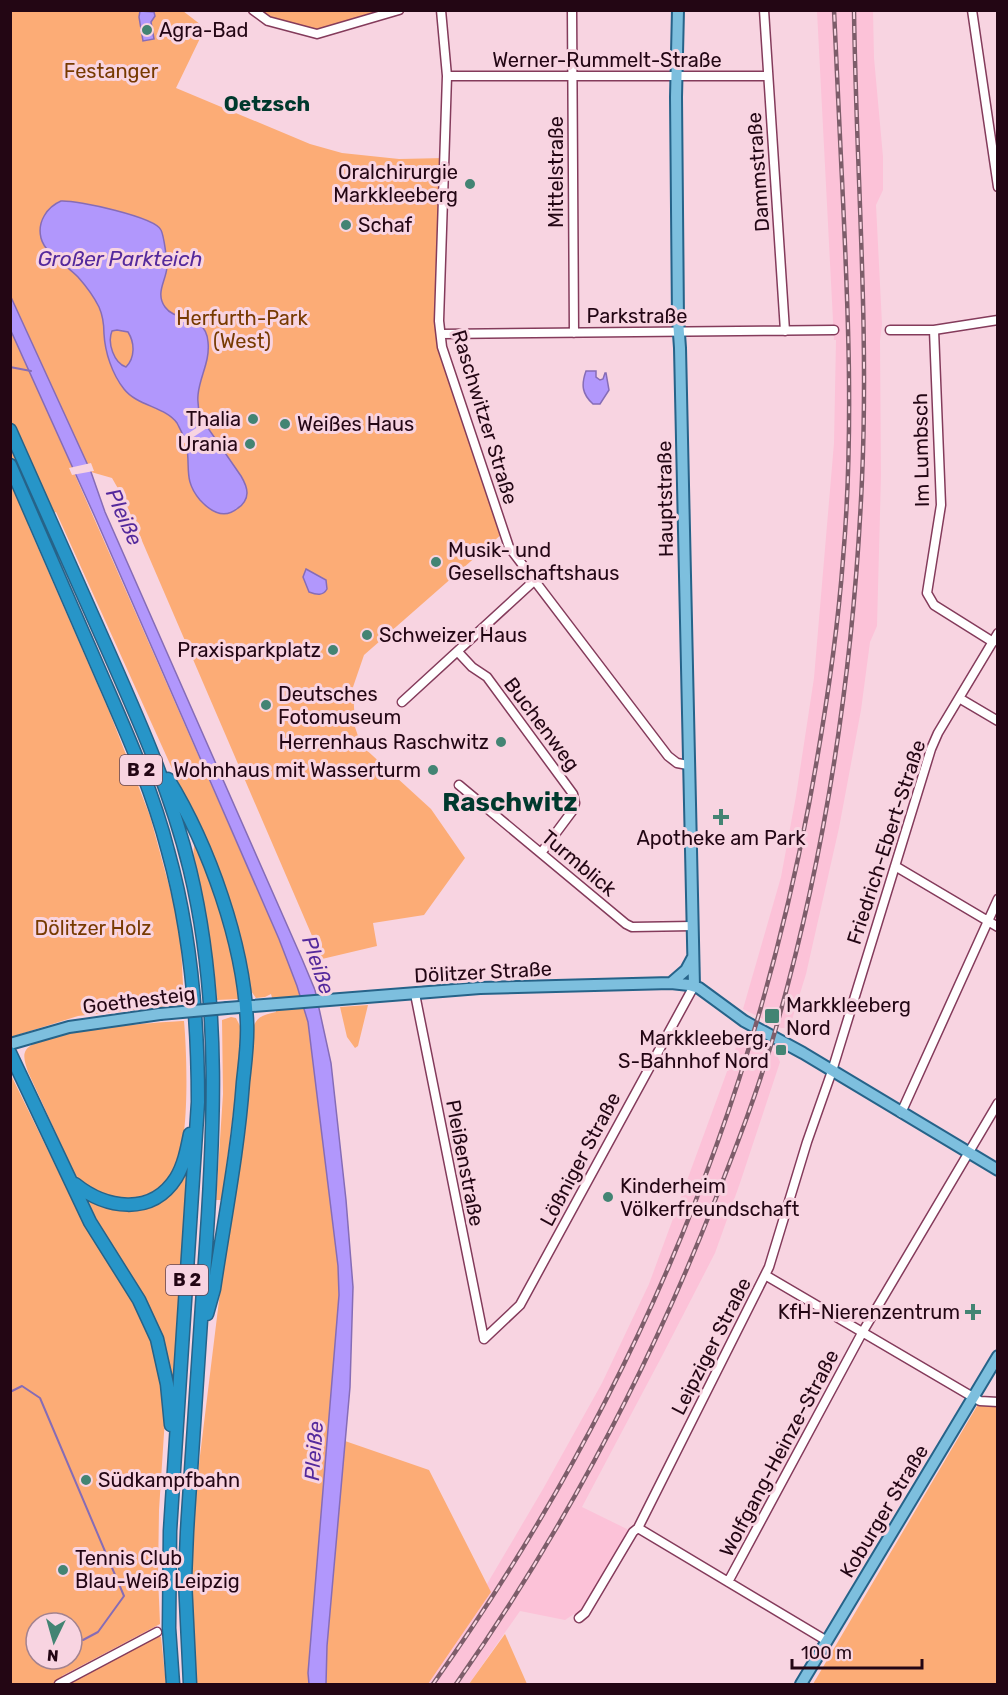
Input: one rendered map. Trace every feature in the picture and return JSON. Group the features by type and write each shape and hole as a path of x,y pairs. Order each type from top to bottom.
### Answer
{"highway":[{"name":"B 2","path":"10,430 87,600 154,757 170,801 190,870 206,955 212,1024 212,1142 185,1580 190,1684"},
{"name":"B 2","path":"10,465 153,802 168,849 181,906 191,969 197,1047 198,1102 168,1581 173,1684"},
{"path":"154,757 183,803 220,893 236,946 246,1006 247,1035 240,1114 214,1289 200,1338"},
{"path":"10,1053 90,1222 139,1300 157,1339 167,1384 175,1459"},
{"path":"71,1181 88,1195 113,1204 124,1206 152,1199 165,1190 181,1168 186,1156 198,1102"}],"main road":[{"name":"Hauptstraße","path":"678,10 676,129 679,333 694,986"},
{"path":"671,983 686,970 694,954"},
{"name":"Dölitzer Straße","path":"274,1004 528,986 671,983 694,986"},
{"path":"694,986 744,1021 998,1170"},
{"name":"Goethesteig","path":"10,1044 69,1027 160,1014 274,1004"},
{"name":"Koburger Straße","path":"801,1684 998,1356"}],"street":[{"path":"253,10 268,21 317,34 399,10"},
{"name":"Raschwitzer Straße","path":"441,10 447,76 439,321 456,390 508,547 668,756 677,763 688,765"},
{"name":"Mittelstraße","path":"572,10 574,333"},
{"name":"Dammstraße","path":"764,10 785,331"},
{"path":"972,10 995,147 998,187"},
{"name":"Werner-Rummelt-Straße","path":"447,76 768,76"},
{"path":"890,330 934,330 998,320"},
{"name":"Parkstraße","path":"441,334 834,330"},
{"name":"Im Lumbsch","path":"934,330 941,505 927,593 934,605 995,638"},
{"path":"402,702 534,580"},
{"name":"Friedrich-Ebert-Straße","path":"832,1071 931,749 995,638"},
{"name":"Buchenweg","path":"458,652 472,667 487,677 573,794 575,803 573,810 541,853"},
{"path":"959,699 998,721"},
{"name":"Turmblick","path":"459,785 626,924 632,927 693,926"},
{"path":"895,866 998,927"},
{"path":"901,1113 998,899"},
{"name":"Lößniger Straße","path":"484,1339 520,1305 694,986"},
{"name":"Pleißenstraße","path":"415,994 484,1339"},
{"name":"Leipziger Straße","path":"579,1618 585,1613 634,1530 638,1528 765,1275 832,1071"},
{"name":"Wolfgang-Heinze-Straße","path":"728,1582 862,1333 998,1103"},
{"path":"765,1275 980,1401 998,1402"},
{"path":"638,1528 827,1641"},
{"path":"59,1684 158,1632"}],"shaded area":[{"path":"817,11 873,11 874,58 883,157 883,190 876,205 882,324 877,626 870,642 861,710 839,828 806,974 790,1026 781,1028 743,1009 781,877 796,796 814,678 834,443 836,340 834,340"},
{"path":"743,1037 776,1053 780,1062 740,1183 715,1253 582,1507 633,1532 579,1618 574,1614 565,1620 520,1611 469,1684 420,1684 487,1584 602,1383 649,1284 739,1039"}],"green space":[{"path":"381,10 382,15 317,34 268,21 253,11"},
{"path":"10,11 183,11 205,28 176,88 310,144 342,153 399,159 445,158 441,334 503,533 364,655 353,687 355,727 361,745 431,809 465,858 424,915 373,923 377,946 322,959 124,499 112,478 91,472 75,475 279,939 308,1022 338,1266 339,1295 308,1673 309,1684 197,1684 191,1637 192,1521 252,1031 261,1017 276,1012 271,994 256,998 251,991 189,806 56,512 28,525 109,711 150,816 174,904 181,947 184,1004 78,1016 11,1037"},
{"path":"195,843 227,930 240,994 239,999 217,1000 207,922 194,868"},
{"path":"368,1005 358,1046 355,1048 347,1037 340,1007"},
{"path":"236,1018 241,1028 237,1082 222,1200 216,1200 223,1094 222,1020"},
{"path":"184,1021 185,1119 180,1157 171,1177 149,1194 127,1198 100,1193 81,1184 73,1173 28,1072 24,1058 26,1050 35,1043 75,1032 126,1025"},
{"name":"Südkampfbahn","path":"10,1073 76,1208 136,1308 153,1345 162,1388 165,1418 159,1510 160,1624 84,1664 84,1611 24,1611 24,1671 71,1671 62,1676 63,1679 52,1684 11,1684"},
{"path":"186,1173 188,1174 174,1379 170,1378 110,1243 86,1201 119,1210 136,1209"},
{"path":"980,1401 997,1402 997,1684 813,1684"},
{"path":"345,1441 429,1470 491,1592 428,1684 326,1684 327,1646"},
{"path":"505,1634 527,1684 469,1684"},
{"path":"153,1637 161,1637 166,1684 67,1684"}],"water":[{"name":"Agra-Bad","path":"140,11 154,12 155,16 151,22 154,39 143,41"},
{"name":"Großer Parkteich","path":"61,201 70,201 115,210 145,220 161,230 167,267 161,292 162,302 170,312 196,322 206,333 208,352 199,387 198,407 201,418 241,476 246,489 247,495 244,502 233,512 218,513 200,500 190,481 186,445 177,423 166,413 130,395 116,377 108,355 102,317 97,303 78,277 43,244 40,226 47,211","holes":["112,331 128,332 133,350 126,367 115,357 110,341"]},
{"path":"10,295 91,472 105,512 315,990 331,1063 353,1287 350,1387 327,1646 326,1684 309,1684 308,1673 339,1295 338,1266 308,1022 279,939 95,517 11,331"},
{"path":"586,371 596,371 596,377 600,380 606,373 609,390 600,404 593,404 585,393 583,381"},
{"path":"306,569 326,580 327,589 324,593 309,592 303,577"}],"pier":[{"path":"207,421 210,426 183,444 181,438"},
{"path":"91,463 94,471 72,475 69,468"}],"waterway":[{"path":"10,367 31,371"},
{"path":"10,1392 22,1386 40,1398 124,1596 98,1632 84,1639"}],"railway":[{"path":"433,1684 501,1583 563,1479 619,1373 669,1265 713,1154 751,1040 783,924 809,804 825,713 834,651 846,511 849,416 848,321 834,10"},
{"path":"456,1684 531,1570 566,1511 631,1391 660,1329 714,1203 747,1116 776,1028 794,961 824,824 835,756 845,687 858,548 864,420 864,362 854,10"}],"place":[{"name":"Agra-Bad","path":"147,30"},
{"name":"Oralchirurgie Markkleeberg","path":"470,184"},
{"name":"Schaf","path":"346,225"},
{"name":"Thalia","path":"253,419"},
{"name":"Weißes Haus","path":"285,424"},
{"name":"Urania","path":"250,444"},
{"name":"Musik- und Gesellschaftshaus","path":"436,562"},
{"name":"Schweizer Haus","path":"367,635"},
{"name":"Praxisparkplatz","path":"333,650"},
{"name":"Deutsches Fotomuseum","path":"266,705"},
{"name":"Herrenhaus Raschwitz","path":"501,742"},
{"name":"Wohnhaus mit Wasserturm","path":"433,770"},
{"name":"Apotheke am Park","path":"721,817"},
{"name":"Markkleeberg Nord","path":"772,1016"},
{"name":"Markkleeberg, S-Bahnhof Nord","path":"781,1050"},
{"name":"Kinderheim Völkerfreundschaft","path":"608,1197"},
{"name":"KfH-Nierenzentrum","path":"973,1312"},
{"name":"Südkampfbahn","path":"86,1480"},
{"name":"Tennis Club Blau-Weiß Leipzig","path":"63,1570"}],"district":[{"name":"Oetzsch","path":"267,104"},
{"name":"Raschwitz","path":"510,802"}],"park label":[{"name":"Festanger","path":"111,71"},
{"name":"Herfurth-Park (West)","path":"242,330"},
{"name":"Dölitzer Holz","path":"93,928"}],"water label":[{"name":"Pleiße","path":"124,517"},
{"name":"Pleiße","path":"318,965"},
{"name":"Pleiße","path":"314,1451"}]}
